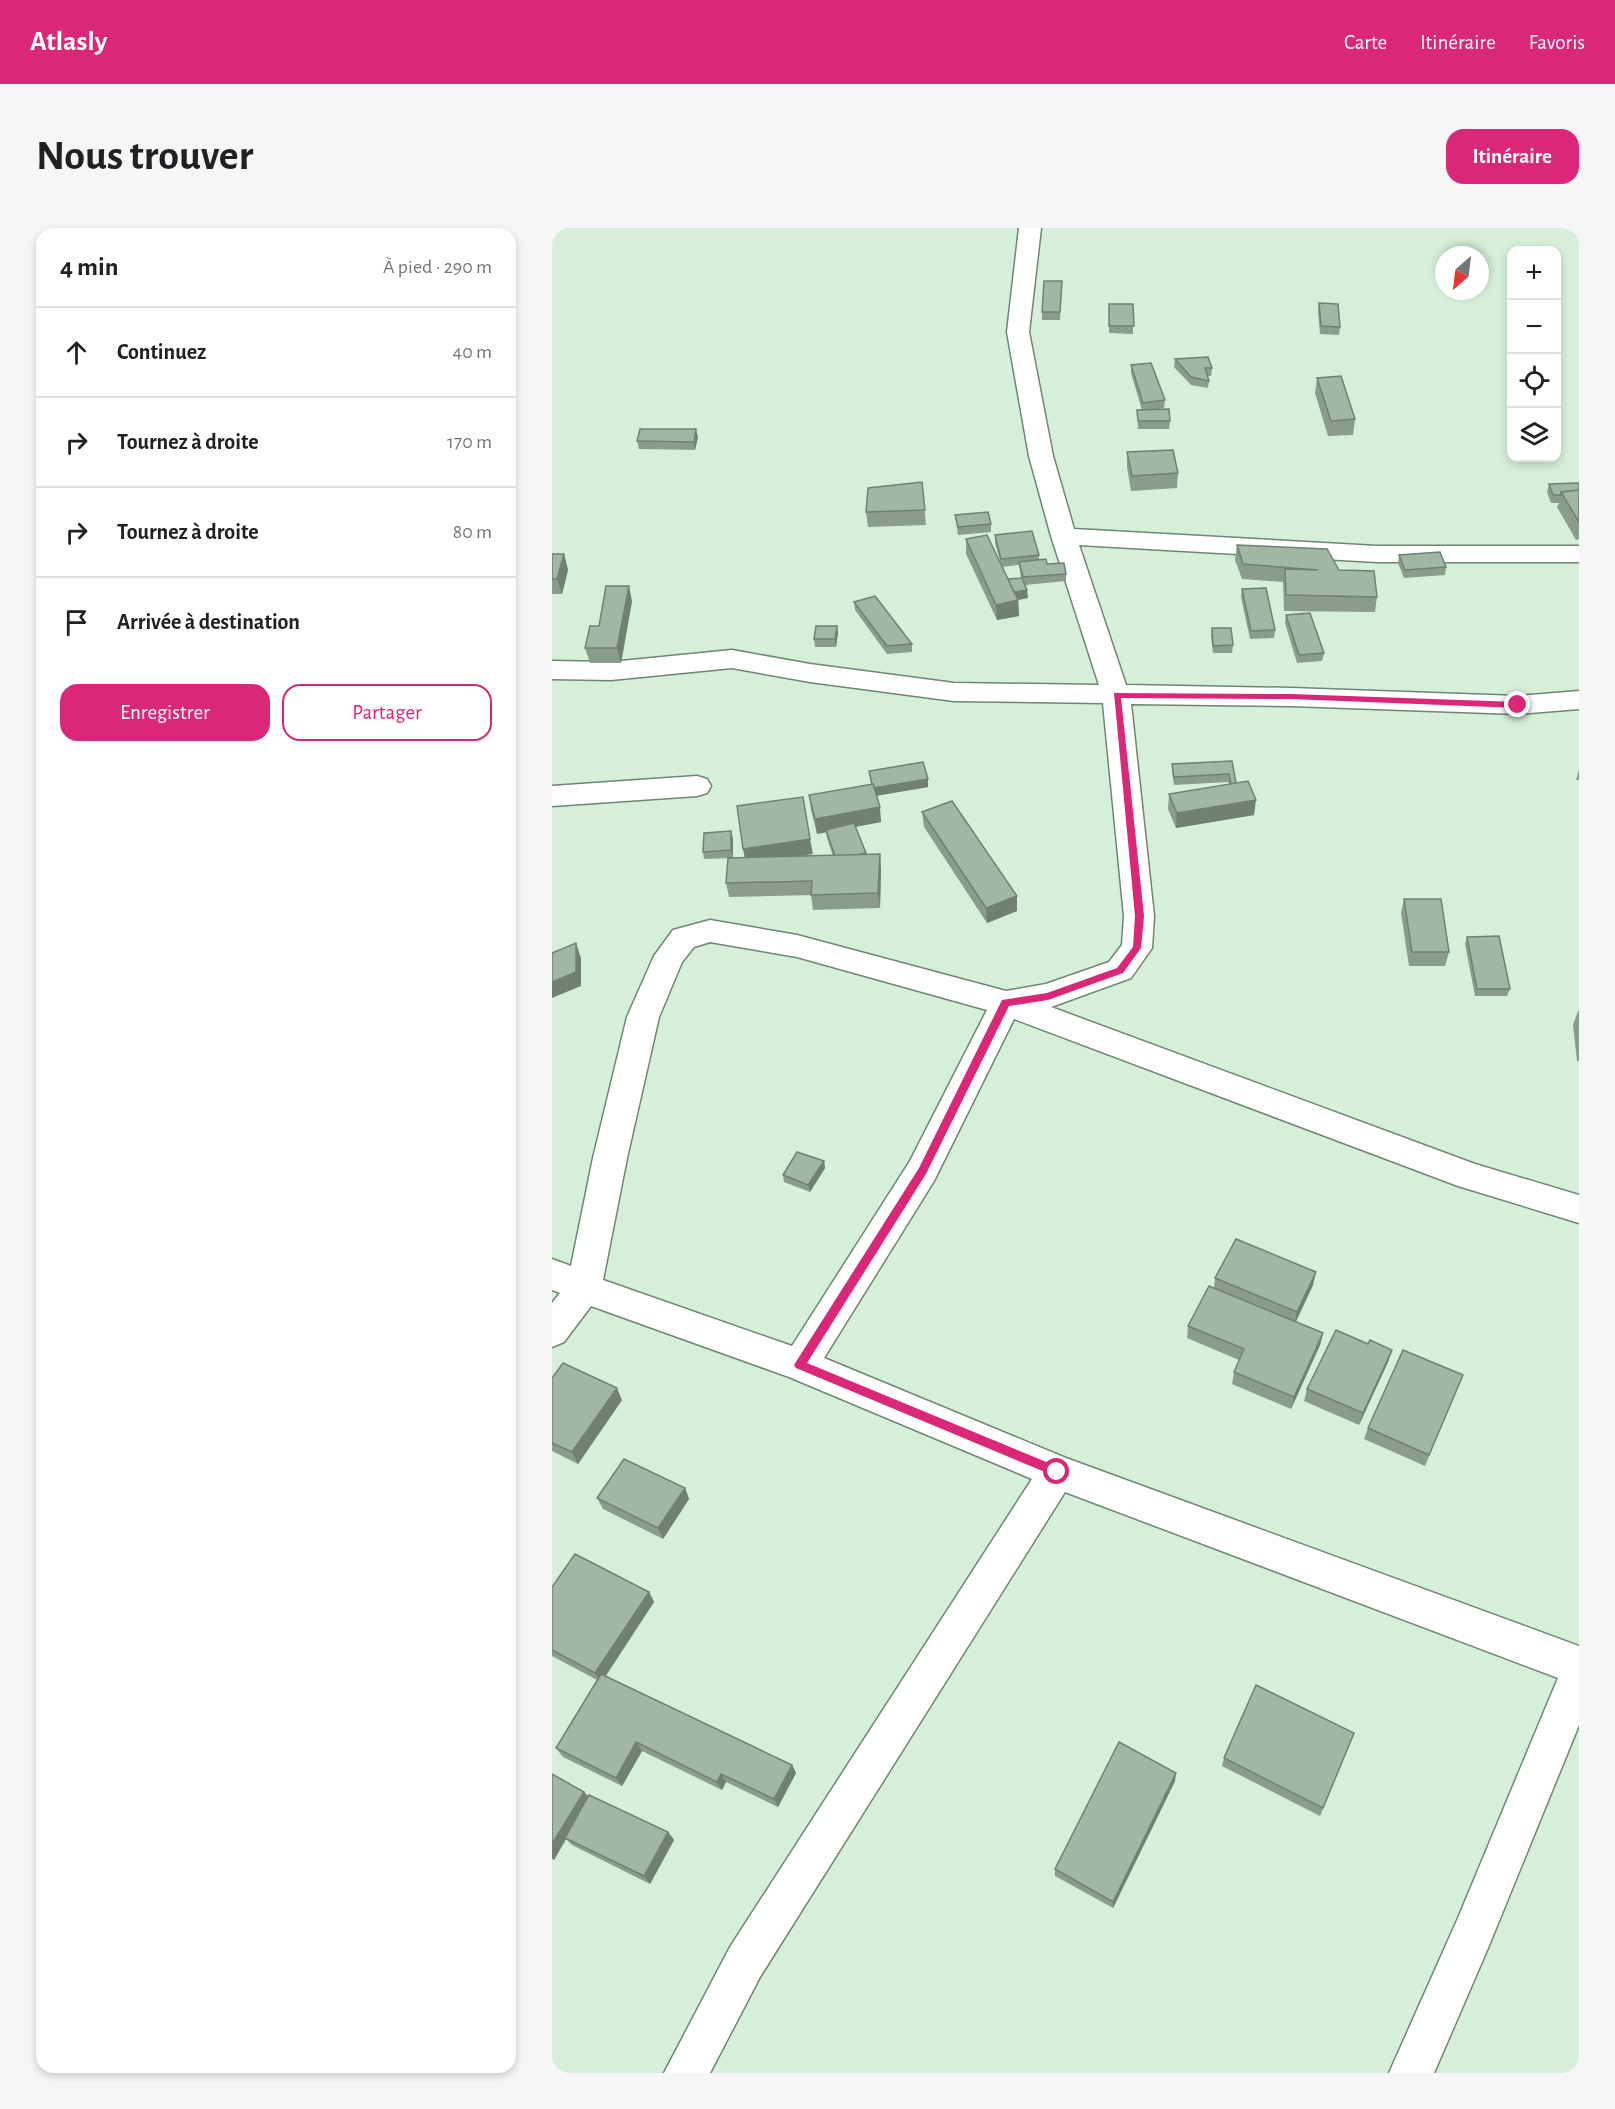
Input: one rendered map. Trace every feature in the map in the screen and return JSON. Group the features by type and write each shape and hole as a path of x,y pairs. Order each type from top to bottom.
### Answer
{"street":[{"path":"1006,1003 1048,996 1120,970 1137,948 1139,916 1116,695 1064,536 1041,456 1018,332 1030,228"},
{"path":"1064,536 1377,554 1579,554"},
{"path":"552,670 612,670 732,659 810,673 954,692 1291,697 1518,705 1579,700"},
{"path":"552,796 697,786"},
{"path":"552,1331 610,1158 643,1017 669,956 684,938 710,931 798,946 1006,1003 1470,1176 1579,1209"},
{"path":"800,1365 922,1171 1006,1003"},
{"path":"568,1281 800,1365 1057,1472 1579,1666"},
{"path":"686,2073 745,1962 1057,1472"},
{"path":"1411,2073 1473,1933 1579,1677"}],"building":[{"path":"1044,281 1062,281 1060,312 1042,312"},
{"path":"1319,303 1338,304 1340,327 1321,326"},
{"path":"1109,304 1133,304 1134,326 1109,326"},
{"path":"1208,357 1212,368 1205,368 1209,381 1191,377 1175,359"},
{"path":"1151,363 1165,400 1143,403 1131,365"},
{"path":"1341,376 1355,419 1331,421 1317,378"},
{"path":"1169,409 1170,421 1138,421 1137,410"},
{"path":"640,429 696,429 694,442 637,441"},
{"path":"1173,450 1178,473 1132,476 1127,452"},
{"path":"922,482 925,510 866,512 868,488"},
{"path":"1579,483 1579,490 1561,492 1561,495 1553,495 1549,484"},
{"path":"1579,490 1579,522 1561,492"},
{"path":"988,512 991,524 958,527 955,515"},
{"path":"1032,531 1039,555 1001,559 995,535"},
{"path":"987,535 1018,600 996,605 966,539"},
{"path":"1237,545 1327,549 1339,570 1374,571 1377,597 1286,595 1285,569 1318,570 1243,564"},
{"path":"1440,552 1446,567 1405,570 1399,555"},
{"path":"552,554 564,554 557,579 552,579"},
{"path":"1046,559 1047,564 1064,563 1066,574 1023,577 1019,562"},
{"path":"1022,578 1027,590 1014,592 1008,579"},
{"path":"606,586 629,586 617,648 585,648 590,626 599,626"},
{"path":"1266,588 1275,630 1251,631 1242,589"},
{"path":"875,596 912,644 887,646 854,602"},
{"path":"1310,613 1324,653 1299,655 1286,615"},
{"path":"816,626 837,626 835,639 814,639"},
{"path":"1212,628 1231,628 1233,645 1213,646"},
{"path":"1232,761 1236,783 1231,784 1229,774 1174,777 1172,764"},
{"path":"923,762 928,779 874,788 872,784 869,771"},
{"path":"1248,781 1256,800 1177,813 1169,794"},
{"path":"873,784 880,807 815,819 809,795"},
{"path":"803,797 810,839 743,849 737,806"},
{"path":"952,801 1017,896 986,908 922,812"},
{"path":"854,823 866,853 835,856 826,830"},
{"path":"731,831 731,850 703,852 704,833"},
{"path":"880,854 878,893 811,895 812,881 726,883 728,858"},
{"path":"1404,899 1441,899 1449,952 1412,952"},
{"path":"1499,936 1510,989 1477,989 1467,937"},
{"path":"576,943 576,972 552,982 552,953"},
{"path":"797,1152 824,1161 808,1185 783,1175"},
{"path":"1236,1239 1316,1272 1297,1312 1215,1278"},
{"path":"1209,1286 1323,1333 1294,1397 1234,1372 1244,1349 1188,1326"},
{"path":"1336,1330 1368,1344 1370,1340 1392,1350 1363,1413 1307,1389"},
{"path":"1403,1350 1463,1375 1429,1455 1368,1428"},
{"path":"563,1363 617,1388 572,1452 552,1443 552,1378"},
{"path":"624,1459 685,1488 658,1528 597,1498"},
{"path":"575,1554 649,1592 595,1673 552,1650 552,1587"},
{"path":"601,1674 792,1765 774,1799 721,1774 717,1782 636,1742 616,1778 556,1748"},
{"path":"1256,1685 1354,1733 1323,1808 1224,1758"},
{"path":"1119,1742 1176,1773 1113,1902 1055,1869"},
{"path":"552,1774 584,1792 552,1844"},
{"path":"589,1795 668,1832 644,1876 565,1838"}],"route":[{"path":"1057,1472 800,1365 922,1171 1006,1003 1048,996 1120,970 1137,948 1139,916 1116,695 1291,697 1518,705"}]}
